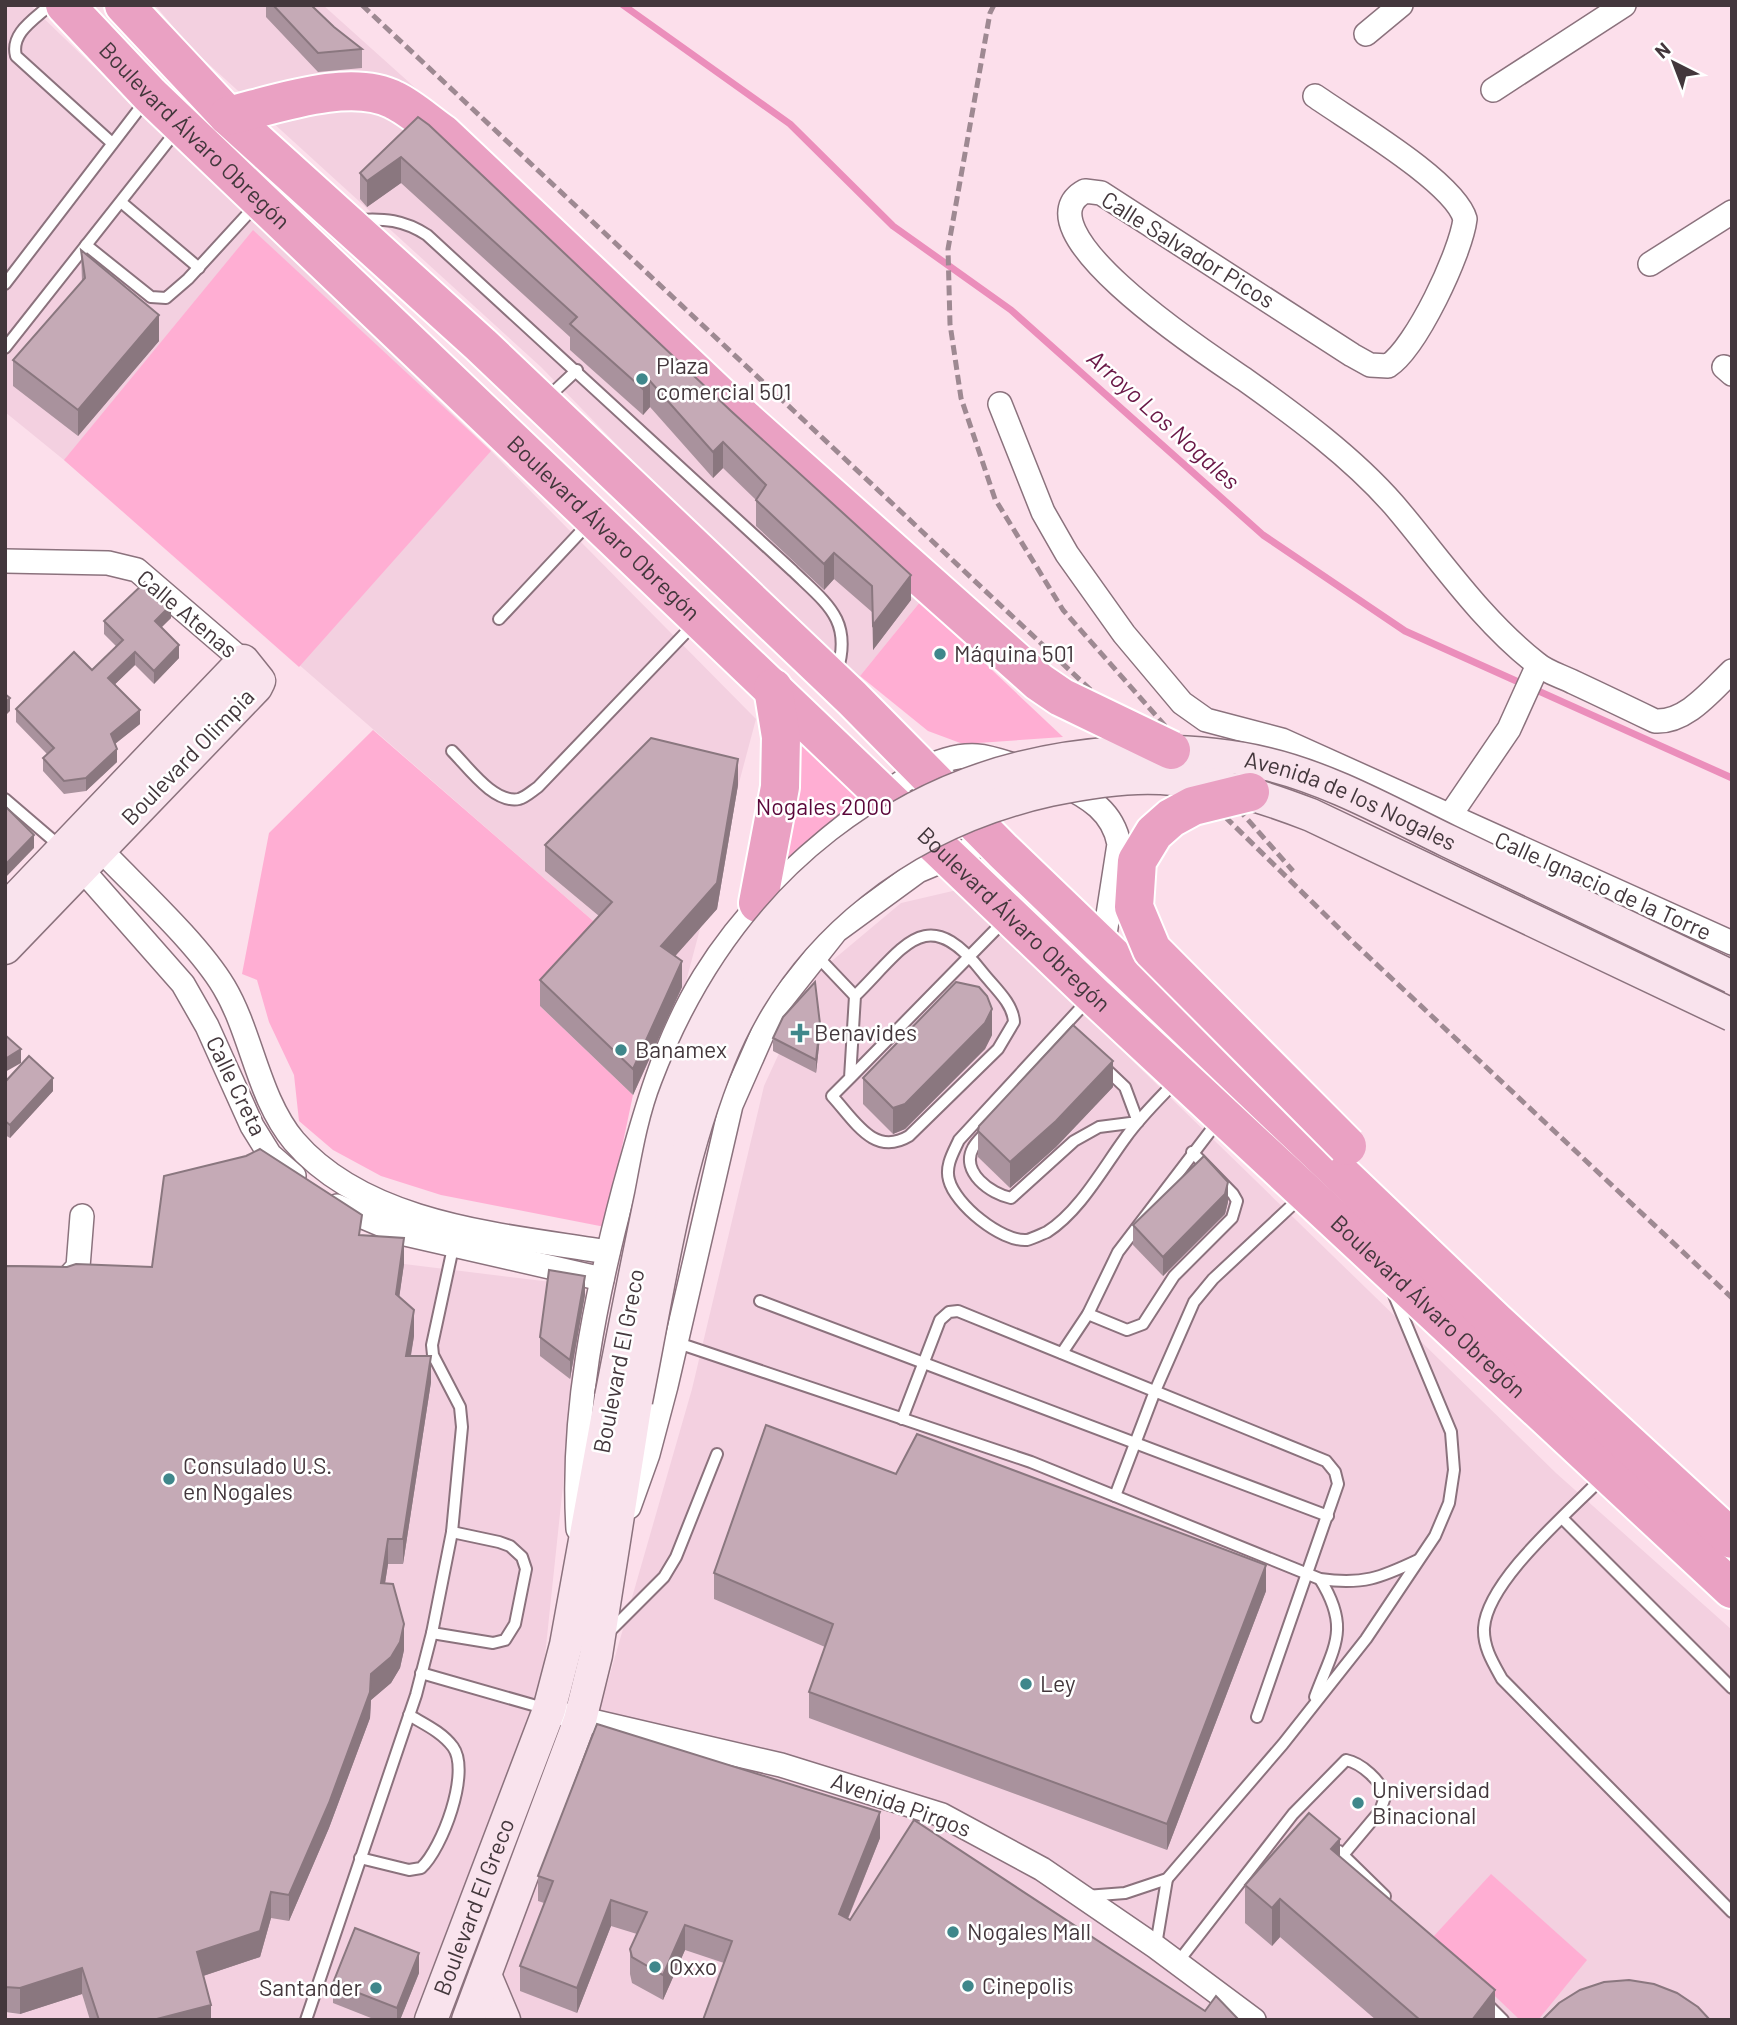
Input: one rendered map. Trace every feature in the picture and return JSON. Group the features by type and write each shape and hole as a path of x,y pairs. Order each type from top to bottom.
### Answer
{"highway":[{"name":"Boulevard Álvaro Obregón","path":"65,5 150,95 700,617 1093,995 1732,1589"},
{"name":"Boulevard Álvaro Obregón","path":"124,5 228,116 541,403 834,681 979,827 1496,1322 1732,1539"},
{"path":"228,116 343,92 373,92 394,100 443,134 746,421 1020,668 1061,697 1171,750"},
{"path":"758,903 780,788 781,737 773,688"},
{"path":"1250,792 1193,806 1171,818 1154,833 1137,862 1134,907 1152,950 1457,1255 1471,1274 1496,1322"}],"main road":[{"name":"Boulevard Olimpia","path":"5,948 81,855 258,684 258,675 243,661"},
{"name":"Avenida de los Nogales","path":"934,781 1086,755 1171,750 1249,760 1314,779 1732,977"},
{"name":"Avenida de los Nogales","path":"979,827 1020,796 1095,780 1159,777 1199,781 1250,792 1311,815 1732,1015"},
{"name":"Boulevard El Greco","path":"468,2020 580,1720 597,1644 611,1559 623,1399 648,1210 675,1093 699,1038 730,981 768,929 824,873 871,833 910,808 934,781"},
{"name":"Boulevard El Greco","path":"431,2020 549,1710 566,1645 580,1571 682,1173 720,1056 754,992 795,940 840,891 883,858 979,827"},
{"name":"Boulevard Olimpia","path":"5,910 81,855"},
{"path":"485,1975 504,2020"}],"street":[{"path":"1366,34 1401,5"},
{"path":"1493,90 1624,5"},
{"name":"Calle Salvador Picos","path":"1315,96 1436,181 1457,202 1465,219 1450,270 1401,356 1388,366 1370,365 1352,355 1101,193 1092,190 1078,194 1069,207 1069,222 1090,255 1128,293 1344,458 1392,503 1498,630 1538,665"},
{"path":"1650,264 1732,212"},
{"name":"Calle Ignacio de la Torre","path":"1000,404 1043,512 1068,554 1124,634 1182,703 1206,720 1282,740 1732,943"},
{"name":"Calle Atenas","path":"5,561 108,563 137,570 243,661"},
{"path":"1449,817 1509,729 1538,665 1655,721 1670,722 1689,710 1732,671"},
{"path":"580,1571 576,1491 578,1446 608,1252 642,1122 676,1031 705,976 758,903 784,876 885,795 934,781 950,760 979,756 1032,771 1097,804 1111,819 1119,844 1103,947"},
{"path":"611,1559 648,1454 731,1105 772,1012 836,931 918,871 950,857 979,827"},
{"name":"Calle Creta","path":"81,855 190,946 223,985 279,1117 293,1140 318,1164 379,1203 456,1236 603,1279"},
{"name":"Calle Creta","path":"81,855 197,1006 237,1095 261,1160 349,1214 401,1233 608,1252"},
{"path":"168,965 190,946"},
{"path":"261,1160 293,1140"},
{"path":"5,1278 68,1279 78,1267 82,1216"},
{"name":"Avenida Pirgos","path":"549,1710 580,1720 781,1765 942,1815 974,1830 1082,1897 1178,1962 1254,2020"}],"lane":[{"path":"50,5 19,35 14,49 16,56 112,143"},
{"path":"5,284 150,95"},
{"path":"5,348 182,125"},
{"path":"86,245 156,299 174,293 261,200"},
{"path":"121,202 199,268"},
{"path":"344,222 385,218 413,226 427,235 577,370 832,610 841,627 843,641 834,681"},
{"path":"541,403 577,370"},
{"path":"499,619 594,516"},
{"path":"452,751 496,793 516,800 523,798 538,787 700,617"},
{"path":"5,799 81,855"},
{"path":"850,1078 855,996 911,942 926,934 947,936 970,956 1014,1015 1012,1030 998,1049 909,1136 895,1145 880,1143 864,1131 832,1096 850,1078 970,956 1010,915"},
{"path":"816,955 855,996"},
{"path":"1093,995 959,1140 948,1163 948,1180 958,1199 991,1227 1010,1237 1027,1240 1048,1231 1072,1208 1138,1122 1182,1075"},
{"path":"1061,1028 1070,1037"},
{"path":"1098,1062 1125,1087 1138,1122"},
{"path":"995,1099 996,1118 973,1147 971,1165 979,1181 997,1195 1011,1198 1074,1141 1099,1127 1138,1122"},
{"path":"1062,1353 1088,1314 1118,1252 1192,1152 1224,1114"},
{"path":"1088,1314 1127,1330 1143,1324 1174,1276 1232,1218 1237,1201 1233,1194 1192,1152"},
{"path":"1115,1496 1155,1391 1194,1302 1213,1279 1306,1191"},
{"path":"306,2020 409,1715 432,1633 452,1532 462,1427 460,1407 433,1355 432,1345 456,1236"},
{"path":"1156,1947 1167,1879 1366,1639 1421,1559 1435,1536 1449,1503 1454,1470 1451,1432 1426,1365 1379,1260"},
{"path":"760,1301 1328,1516"},
{"path":"902,1419 940,1320 953,1311 1326,1461 1338,1478 1328,1516 1257,1717"},
{"path":"675,1342 1031,1462 1320,1579 1346,1583 1373,1580 1421,1559"},
{"path":"597,1644 664,1577 676,1557 717,1454"},
{"path":"1607,1472 1504,1580 1492,1599 1483,1632 1488,1653 1502,1679 1732,1912"},
{"path":"1563,1519 1732,1688"},
{"path":"432,1633 493,1643 505,1640 514,1624 526,1569 522,1557 510,1546 452,1532"},
{"path":"1310,1709 1338,1627 1334,1602 1320,1579"},
{"path":"421,1674 549,1710"},
{"path":"360,1858 409,1870 421,1868 438,1846 459,1780 460,1761 443,1737 409,1715"},
{"path":"1178,1962 1293,1814 1346,1760 1354,1762 1377,1781 1384,1791 1383,1804 1343,1855"},
{"path":"1293,1814 1303,1822"},
{"path":"1333,1847 1394,1906"},
{"path":"1082,1897 1125,1893 1167,1879"},
{"path":"1475,1991 1503,2020"}],"shaded area":[{"path":"5,5 30,5 491,451 756,719 684,989 633,1095 540,1006 607,933 64,460 5,412"},
{"path":"155,5 323,5 441,111 920,602 852,686 541,367 191,48"},
{"path":"957,890 1556,1473 1732,1630 1732,2020 485,2020 608,1681 692,1389 764,1086 815,975 901,903"},
{"path":"404,1264 584,1286 542,1684 412,2020 208,2020 190,1950"},
{"path":"82,1994 90,2020 5,2020 5,2013 20,2014"}],"green space":[{"path":"253,230 491,451 299,667 64,460"},
{"path":"920,602 1063,737 963,744 928,731 860,676"},
{"path":"373,730 607,933 540,1006 633,1095 605,1227 441,1195 381,1176 333,1150 299,1121 294,1075 269,1022 257,980 242,974 269,833"},
{"name":"Nogales 2000","path":"799,742 880,808 771,892"},
{"path":"1491,1874 1587,1960 1538,2020 1520,2020 1433,1937"}],"building":[{"path":"273,5 311,5 362,49 318,53"},
{"path":"418,117 731,411 911,575 873,625 872,586 834,553 824,564 756,500 766,485 723,442 713,452 650,381 643,389 570,324 577,317 401,157 367,181 360,173"},
{"path":"81,250 159,315 78,410 13,360 85,278"},
{"path":"145,582 171,605 155,621 179,645 154,671 135,652 108,678 140,710 111,734 117,749 86,778 64,781 43,758 54,748 16,709 74,652 92,670 123,640 104,621"},
{"path":"651,738 738,759 717,883 661,946 682,961 633,1069 540,980 612,902 545,845"},
{"path":"5,806 34,835 5,865"},
{"name":"Benavides","path":"815,982 820,1024 816,1060 773,1038 783,1017"},
{"path":"956,982 979,987 987,996 992,1009 985,1023 905,1104 893,1108 863,1078"},
{"path":"1073,1025 1113,1061 1056,1121 1010,1162 978,1131 979,1126"},
{"path":"5,1035 21,1049 5,1059"},
{"path":"29,1056 53,1078 10,1125 5,1121 5,1082"},
{"name":"Consulado U.S. en Nogales","path":"260,1149 362,1215 359,1235 404,1238 396,1294 414,1310 406,1356 431,1356 403,1539 388,1539 381,1583 393,1584 404,1624 400,1642 391,1657 371,1674 370,1692 329,1803 289,1895 271,1892 260,1931 197,1952 211,2005 153,2020 99,2020 82,1968 20,1988 5,1987 5,1266 67,1267 76,1264 152,1267 164,1176 246,1156"},
{"path":"1204,1156 1228,1182 1225,1194 1163,1257 1133,1225"},
{"path":"549,1270 585,1276 570,1360 540,1337"},
{"name":"Ley","path":"766,1425 896,1474 917,1434 1266,1565 1167,1824 809,1692 833,1624 714,1573"},
{"path":"597,1724 880,1812 839,1914 850,1920 914,1820 1205,2011 1216,1996 1239,2020 703,2020 732,1941 685,1925 663,1975 632,1957 630,1949 647,1912 611,1900 577,1988 520,1966 553,1881 538,1876"},
{"path":"1309,1813 1340,1839 1331,1849 1495,1990 1472,2020 1420,2020 1280,1899 1272,1908 1245,1885"},
{"name":"Santander","path":"355,1928 419,1953 397,2008 333,1983"},
{"path":"1629,1980 1654,1984 1677,1993 1698,2007 1710,2020 1542,2020 1559,2003 1580,1990 1604,1982"}],"waterway":[{"name":"Arroyo Los Nogales","path":"623,5 790,124 893,226 1011,310 1263,535 1405,631 1732,778"}],"railway":[{"path":"362,5 1212,804 1355,944 1732,1298"},
{"path":"994,5 990,13 948,249 950,324 961,398 995,499 1063,610 1293,871"}],"place":[{"name":"Plaza comercial 501","path":"642,379"},
{"name":"Máquina 501","path":"940,654"},
{"name":"Benavides","path":"800,1033"},
{"name":"Banamex","path":"621,1050"},
{"name":"Consulado U.S. en Nogales","path":"169,1479"},
{"name":"Ley","path":"1026,1684"},
{"name":"Universidad Binacional","path":"1358,1803"},
{"name":"Nogales Mall","path":"953,1932"},
{"name":"Oxxo","path":"655,1967"},
{"name":"Cinepolis","path":"968,1986"},
{"name":"Santander","path":"376,1988"}]}
